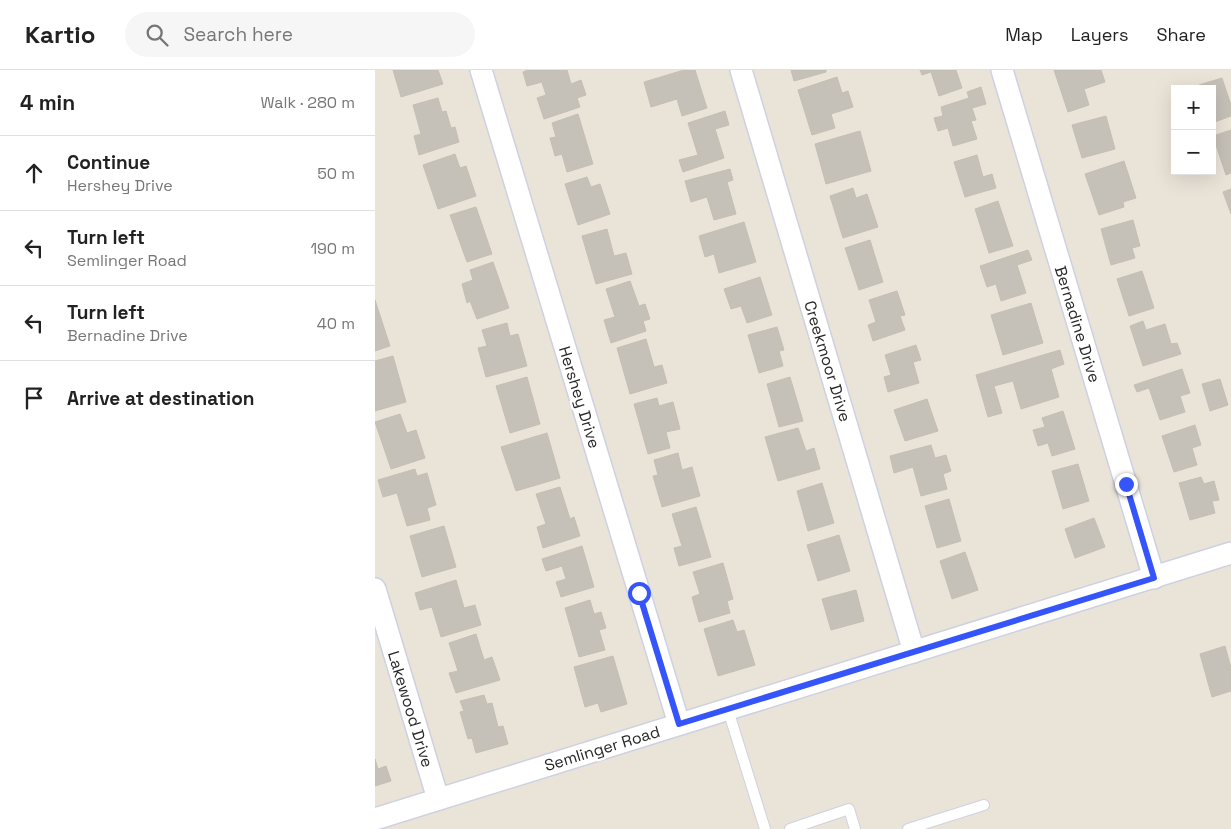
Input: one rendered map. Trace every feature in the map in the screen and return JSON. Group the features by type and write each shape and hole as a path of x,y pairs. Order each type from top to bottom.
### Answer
{"street":[{"name":"Hershey Drive","path":"481,70 679,724"},
{"name":"Creekmoor Drive","path":"741,70 915,652"},
{"name":"Bernadine Drive","path":"1002,70 1154,578"},
{"name":"Semlinger Road","path":"375,819 1231,553"},
{"name":"Lakewood Drive","path":"375,589 438,800"}],"lane":[{"path":"728,710 765,829"},
{"path":"908,829 984,805"},
{"path":"790,829 849,809 855,829"}],"building":[{"path":"393,70 438,70 443,84 401,97"},
{"path":"528,70 567,70 571,84 581,80 586,95 577,98 580,107 544,119 537,98 546,95 542,82 527,86 523,72"},
{"path":"684,70 695,70 707,108 682,116 677,99 651,107 644,82"},
{"path":"791,70 826,70 826,72 794,81"},
{"path":"920,70 956,70 962,88 939,96 931,72 922,75"},
{"path":"1054,70 1101,70 1105,82 1084,89 1089,105 1068,112"},
{"path":"837,77 842,93 848,91 853,107 831,114 835,128 812,135 798,90"},
{"path":"1222,78 1231,105 1231,116 1216,122 1216,85 1199,85"},
{"path":"981,87 986,104 972,108 976,120 971,121 977,139 953,146 948,128 938,131 934,118 943,116 941,107 969,98 967,92"},
{"path":"438,98 442,112 446,111 451,128 455,127 459,142 419,155 414,136 421,134 413,105"},
{"path":"725,111 729,125 715,129 724,158 683,172 679,160 698,155 688,123"},
{"path":"578,114 593,164 567,172 562,154 555,156 550,138 556,137 552,123"},
{"path":"1106,116 1115,149 1082,158 1072,125"},
{"path":"1231,130 1231,173 1226,175 1216,145 1216,135"},
{"path":"860,131 871,171 826,184 815,144"},
{"path":"455,154 460,168 466,166 476,196 438,209 423,165"},
{"path":"977,155 983,177 992,174 996,188 965,197 954,162"},
{"path":"1124,161 1136,198 1123,202 1124,207 1099,215 1085,174"},
{"path":"730,169 733,180 727,182 736,214 714,220 707,197 691,202 685,181"},
{"path":"587,177 591,187 600,184 610,214 578,225 565,184"},
{"path":"853,188 856,198 867,194 878,227 843,238 830,196"},
{"path":"1231,189 1231,214 1223,192"},
{"path":"998,201 1013,246 989,253 975,209"},
{"path":"476,207 492,254 467,262 450,215"},
{"path":"1133,220 1140,246 1132,248 1135,258 1111,265 1101,229"},
{"path":"744,222 756,262 719,273 714,254 705,257 699,236"},
{"path":"607,229 614,256 626,253 632,274 596,284 582,236"},
{"path":"870,240 883,282 859,290 845,248"},
{"path":"1028,250 1032,260 1017,265 1026,293 1001,301 996,284 987,287 980,266"},
{"path":"493,262 509,308 477,319 470,301 467,303 462,284 473,280 470,270"},
{"path":"1142,271 1154,308 1129,316 1117,279"},
{"path":"760,277 772,315 747,323 741,306 731,309 724,289"},
{"path":"630,281 639,306 645,304 650,319 643,321 646,331 611,343 604,320 615,317 606,289"},
{"path":"897,291 905,315 900,316 905,330 873,341 868,325 876,322 869,300"},
{"path":"375,300 390,346 375,351"},
{"path":"1031,303 1043,343 1003,355 991,315"},
{"path":"1143,321 1146,330 1165,324 1171,344 1177,343 1181,354 1143,366 1130,326"},
{"path":"507,323 510,336 518,334 527,366 486,377 478,348 487,346 482,330"},
{"path":"777,327 784,350 779,351 783,366 759,373 748,335"},
{"path":"646,339 654,367 662,365 667,383 630,394 617,348"},
{"path":"916,345 921,360 913,362 919,383 888,392 884,377 891,375 885,355"},
{"path":"1060,350 1064,364 1051,369 1059,397 1021,409 1013,381 994,386 1002,413 988,417 976,375"},
{"path":"393,356 406,402 375,411 375,361"},
{"path":"1182,369 1190,393 1180,396 1185,412 1160,420 1149,388 1137,392 1134,385"},
{"path":"527,377 540,424 510,433 496,386"},
{"path":"790,377 803,421 779,427 767,384"},
{"path":"1220,379 1228,405 1210,411 1202,384"},
{"path":"657,398 659,406 673,402 680,429 666,432 670,448 648,454 634,404"},
{"path":"927,399 938,431 905,441 894,410"},
{"path":"1063,411 1075,449 1052,456 1048,443 1038,446 1033,430 1045,427 1042,418"},
{"path":"400,414 407,433 416,430 425,458 391,469 375,422"},
{"path":"1195,425 1201,445 1192,448 1197,465 1174,472 1162,436"},
{"path":"798,428 806,451 814,448 820,469 778,481 765,437"},
{"path":"547,433 560,478 516,491 501,447"},
{"path":"931,445 935,458 946,455 951,471 943,474 947,489 921,496 913,467 894,473 890,456"},
{"path":"678,453 682,470 692,467 700,496 662,507 653,476 658,475 654,460"},
{"path":"1078,464 1089,501 1063,509 1052,471"},
{"path":"415,469 417,476 427,473 436,505 427,508 430,520 407,526 397,493 383,497 378,480"},
{"path":"1201,477 1204,484 1214,481 1219,500 1212,501 1215,513 1190,520 1179,483"},
{"path":"822,483 834,523 808,531 797,491"},
{"path":"560,487 570,519 574,517 580,536 543,548 537,527 546,524 536,494"},
{"path":"949,499 961,541 937,548 925,506"},
{"path":"696,507 711,557 679,566 674,548 682,546 672,514"},
{"path":"1094,518 1105,547 1075,558 1065,529"},
{"path":"444,526 456,567 422,577 410,536"},
{"path":"839,535 850,571 818,581 807,545"},
{"path":"582,546 594,587 561,597 556,582 566,579 562,566 546,571 542,559"},
{"path":"965,552 978,590 952,599 940,561"},
{"path":"723,563 733,599 727,601 730,613 699,622 692,597 700,594 693,572"},
{"path":"456,580 464,608 475,605 481,625 441,637 432,607 420,610 415,593"},
{"path":"856,590 864,621 831,630 822,599"},
{"path":"590,600 594,614 601,612 606,628 599,630 605,650 579,657 565,608"},
{"path":"733,620 737,632 744,630 755,665 718,676 704,629"},
{"path":"476,634 484,660 492,657 500,680 456,693 449,673 458,671 449,643"},
{"path":"1225,646 1231,668 1231,691 1212,697 1200,654"},
{"path":"613,656 627,704 601,712 598,703 585,707 574,667"},
{"path":"484,695 487,704 492,703 498,727 503,726 508,744 476,753 472,738 468,739 460,712 464,711 460,701"},
{"path":"375,759 378,769 386,766 391,781 375,786"}],"route":[{"path":"639,593 679,724 1154,578 1126,484"}]}
